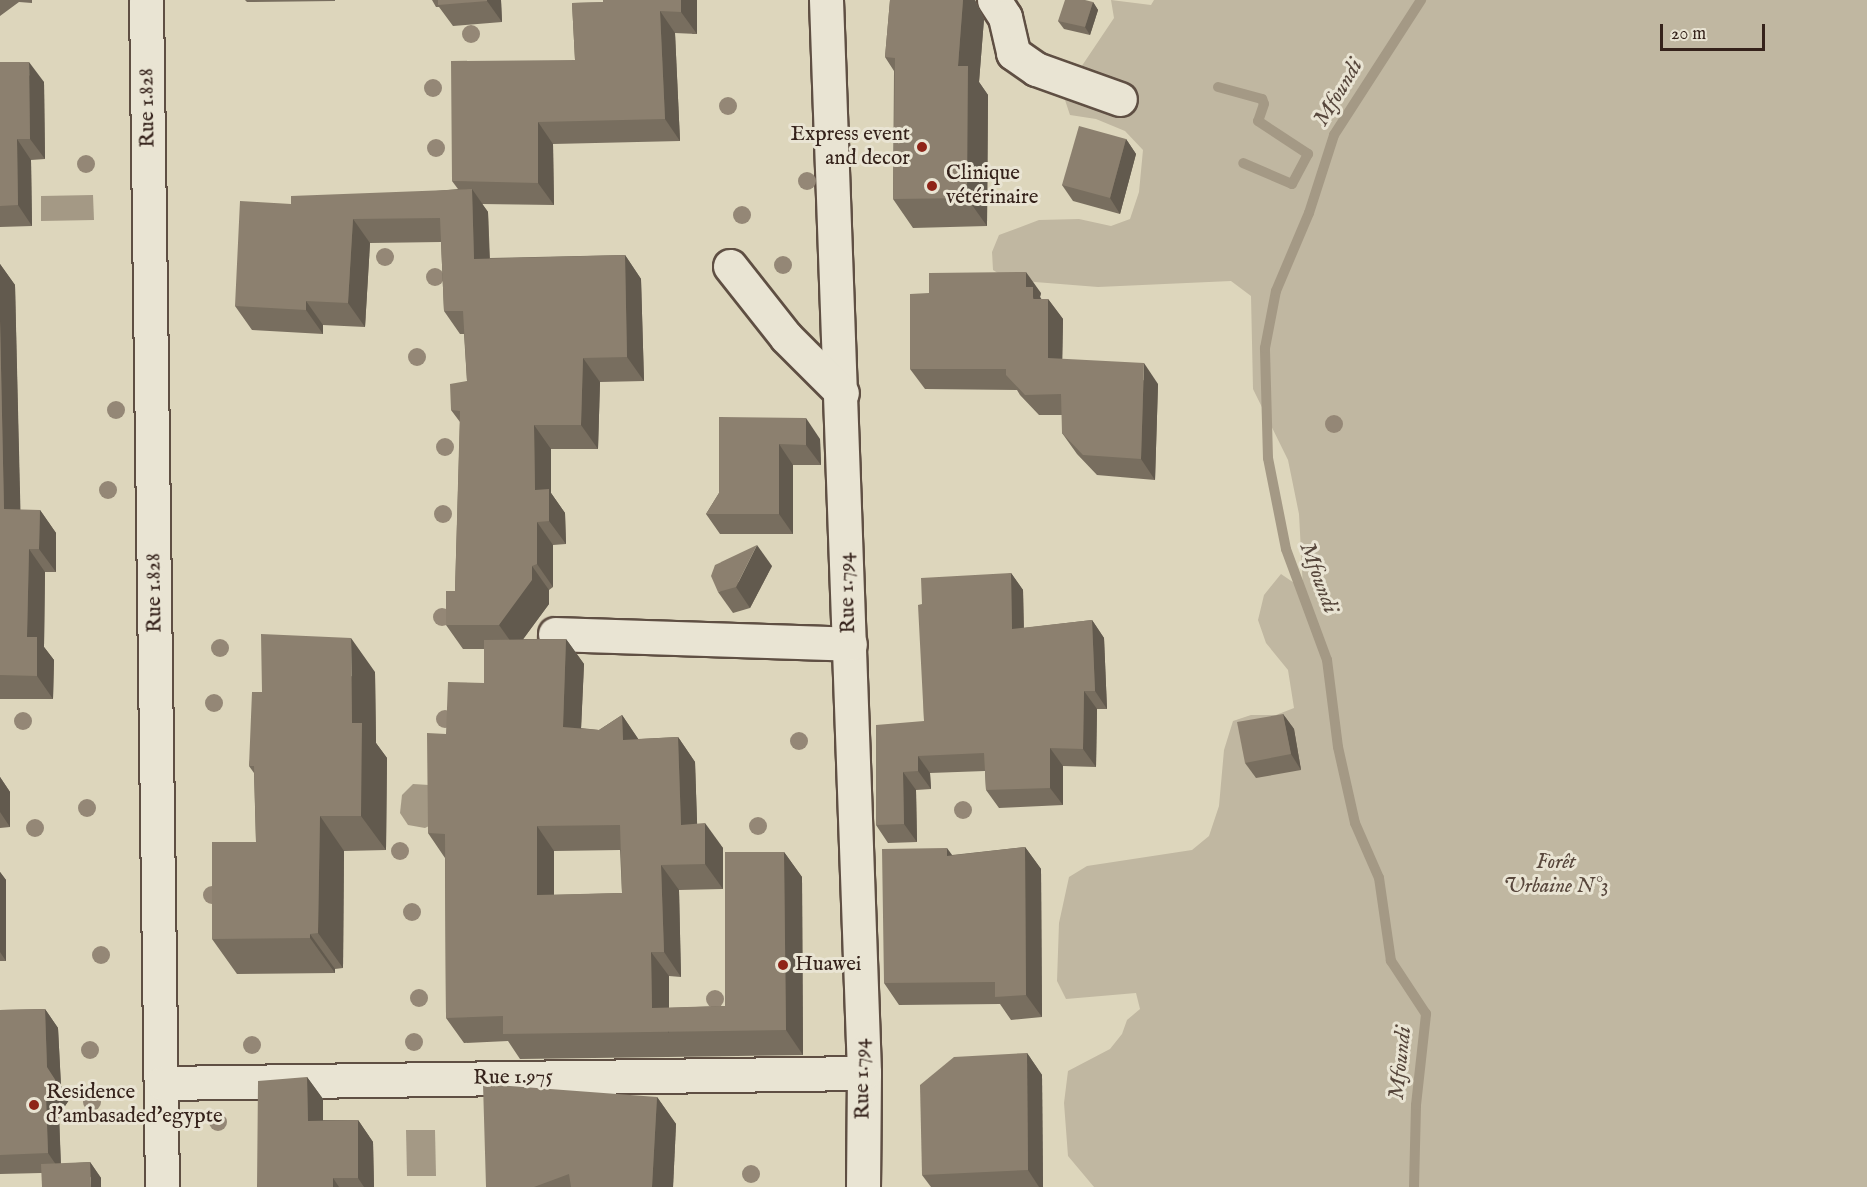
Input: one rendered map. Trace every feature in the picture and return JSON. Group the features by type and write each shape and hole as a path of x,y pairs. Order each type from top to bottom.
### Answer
{"street":[{"name":"Rue 1.828","path":"146,0 162,1187"},
{"name":"Rue 1.794","path":"826,0 842,393 864,1073 863,1187"},
{"path":"994,0 1005,17 1013,53 1036,69 1120,99"},
{"path":"730,266 786,337 842,393"},
{"path":"555,634 850,644"},
{"name":"Rue 1.975","path":"162,1083 864,1073"}],"green space":[{"name":"Forêt Urbaine N°3","path":"1111,0 1151,5 1154,0 1867,0 1867,1187 1094,1187 1068,1156 1064,1103 1068,1071 1110,1049 1122,1034 1127,1020 1140,1009 1136,993 1066,999 1057,981 1059,923 1069,877 1087,866 1192,850 1209,836 1219,806 1224,750 1233,721 1251,715 1276,715 1294,708 1288,670 1266,643 1258,620 1264,595 1281,574 1303,589 1299,514 1288,460 1253,389 1251,296 1231,281 1098,287 1009,280 993,270 992,252 999,235 1039,220 1079,219 1111,226 1130,219 1139,192 1143,150 1125,131 1096,119 1070,115 1063,94 1114,18"}],"shaded area":[{"path":"93,195 94,220 41,221 41,196"},
{"path":"413,784 429,785 433,824 425,828 408,825 400,813 402,795"},
{"path":"406,1130 435,1130 436,1176 407,1176"}],"building":[{"path":"438,0 487,0 487,1 438,5"},
{"path":"603,0 681,0 681,12 660,11 665,119 538,122 538,183 452,181 451,61 575,60 572,3 603,2"},
{"path":"890,0 963,0 958,66 968,66 967,198 893,199 895,58 885,57"},
{"path":"1065,0 1093,2 1085,27 1058,21"},
{"path":"0,62 29,62 30,139 17,139 18,205 0,206"},
{"path":"1079,126 1126,139 1110,198 1062,185"},
{"path":"472,189 474,259 625,255 627,357 583,358 581,425 534,425 535,490 549,489 549,521 537,522 537,564 532,566 532,580 499,625 446,625 446,591 455,591 460,411 451,410 450,384 467,381 463,311 444,311 440,218 353,219 348,303 306,301 306,310 235,306 240,201 291,204 291,196"},
{"path":"1026,272 1026,287 1033,287 1033,299 1048,299 1048,358 1144,363 1141,459 1083,455 1062,433 1061,394 1025,395 1006,375 1006,369 910,369 910,294 929,293 929,273"},
{"path":"0,320 4,509 40,510 39,549 29,549 27,637 37,637 37,676 0,675"},
{"path":"719,417 806,418 806,445 779,444 779,514 706,514 719,493"},
{"path":"757,545 736,587 718,592 711,576 715,565"},
{"path":"1011,573 1012,629 1092,620 1095,691 1084,691 1083,749 1050,748 1050,788 986,790 984,753 918,756 918,771 903,772 904,824 876,825 876,725 924,721 918,605 922,604 921,578"},
{"path":"261,634 351,638 352,723 362,723 361,816 320,816 318,933 310,934 310,938 212,939 212,842 256,842 254,766 249,766 252,692 262,692"},
{"path":"566,639 563,727 599,730 622,715 623,740 678,737 681,825 705,823 705,864 661,865 664,952 651,952 652,1008 725,1006 725,852 784,852 786,1030 503,1034 503,1016 446,1018 445,834 428,833 427,733 446,734 448,682 484,683 484,640","holes":["620,825 622,893 537,895 537,826"]},
{"path":"1283,714 1291,754 1245,763 1237,722"},
{"path":"1025,847 1026,995 995,997 995,982 884,983 882,849 947,848 947,856"},
{"name":"Residence d'ambasaded'egypte","path":"45,1009 47,1067 56,1081 46,1096 48,1153 0,1155 0,1010"},
{"path":"1027,1053 1028,1170 922,1175 920,1085 954,1057"},
{"path":"307,1077 308,1121 358,1120 358,1178 333,1178 333,1187 257,1187 258,1081"},
{"path":"483,1084 657,1097 652,1187 571,1187 569,1174 534,1187 486,1187"},
{"path":"90,1162 91,1187 42,1187 41,1164"}],"waterway":[{"name":"Mfoundi","path":"1414,1187 1416,1105 1426,1014 1391,961 1379,878 1355,823 1338,747 1327,660 1286,549 1268,458 1265,348 1276,291 1309,213 1334,135 1421,0"},
{"path":"1218,87 1262,99 1264,104 1258,121 1308,154 1292,184 1243,163"}],"place":[{"name":"Express event and decor","path":"922,147"},
{"name":"Clinique vétérinaire","path":"932,186"},
{"name":"Huawei","path":"783,965"},
{"name":"Residence d'ambasaded'egypte","path":"34,1105"}]}
